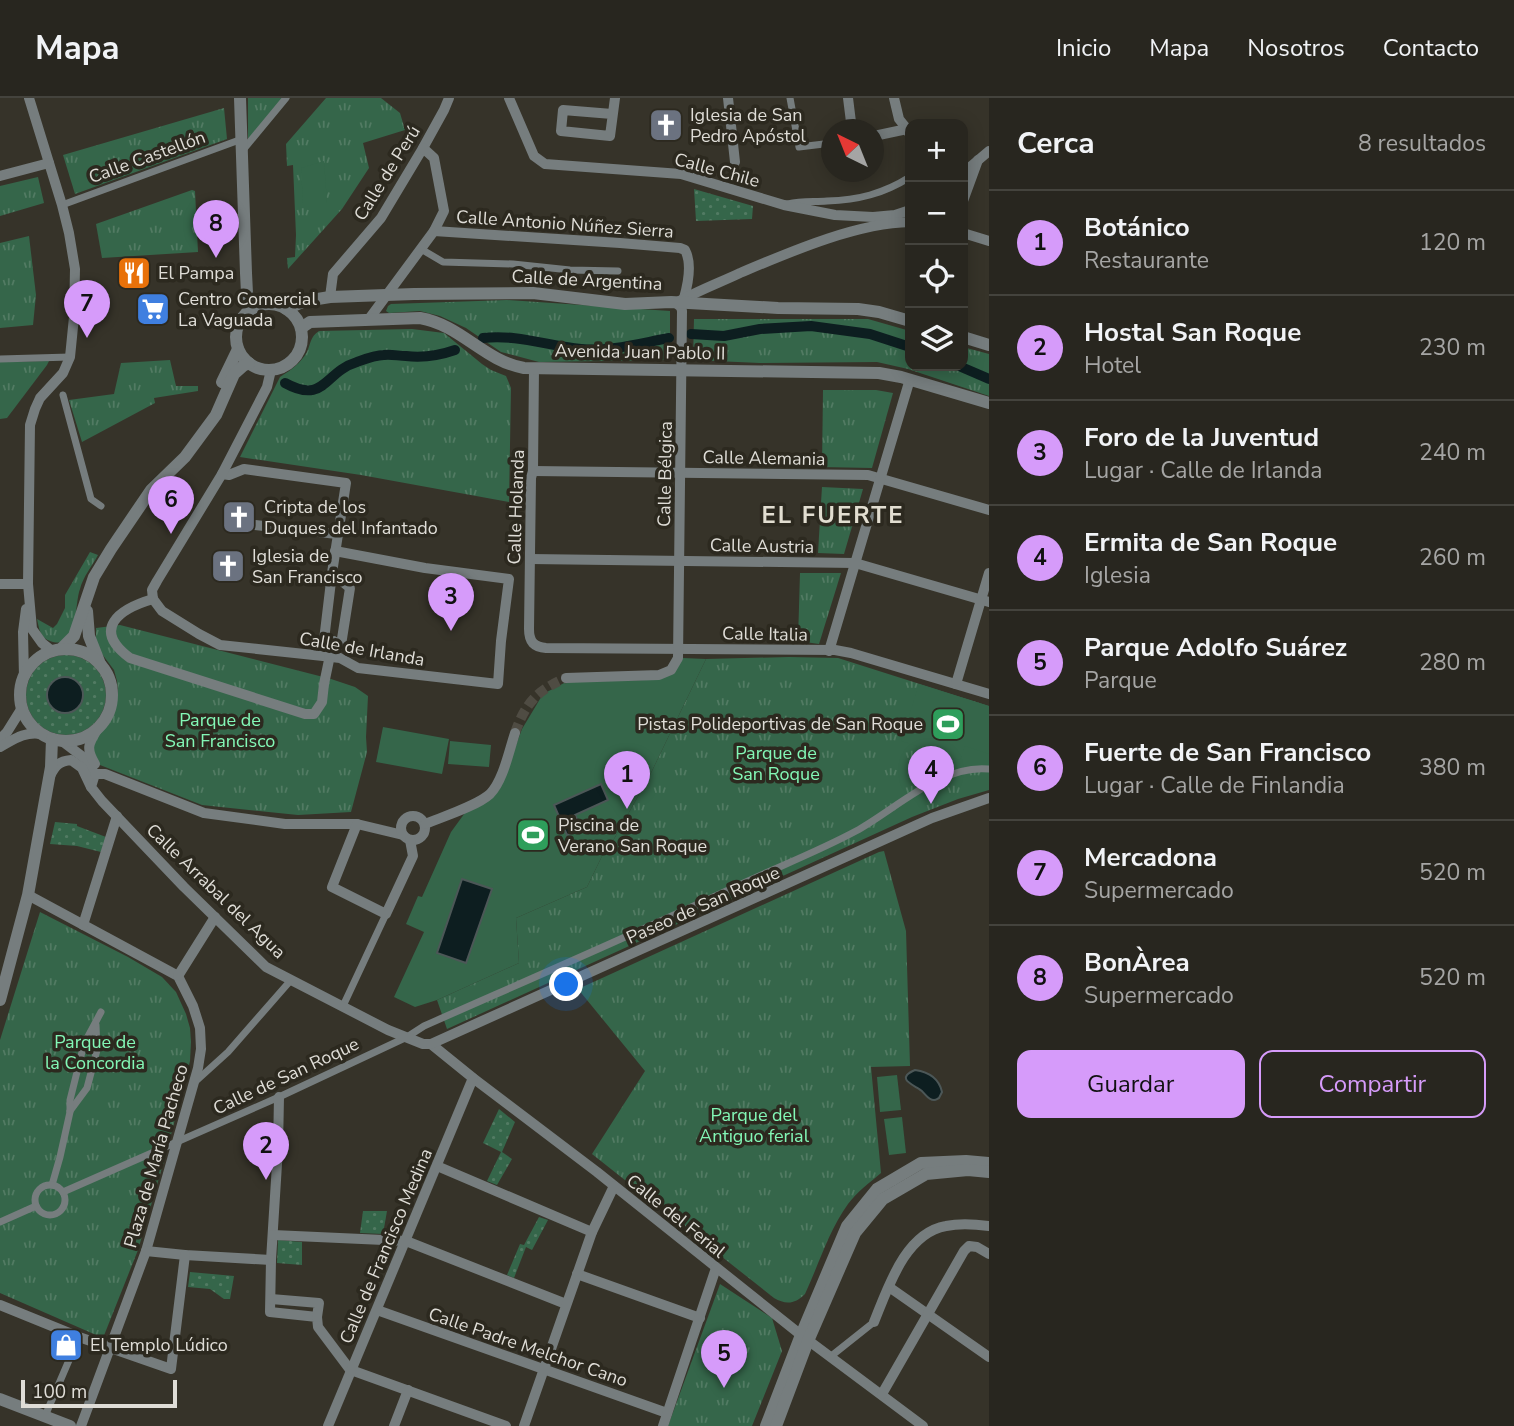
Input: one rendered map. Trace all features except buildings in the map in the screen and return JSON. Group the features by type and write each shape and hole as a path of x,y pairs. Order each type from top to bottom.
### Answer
{"street":[{"path":"29,98 62,205 75,269 70,357 63,373 40,398 30,425 28,584 23,632 24,677 20,697 22,708 29,722 83,757 100,774 204,813 285,824 357,824 406,837 416,840 423,835 426,828 419,817 410,816 401,825 406,837 413,856 343,1006"},
{"path":"240,98 247,293 252,309"},
{"path":"242,144 286,98"},
{"name":"Calle de Perú","path":"330,297 332,274 381,218 449,98"},
{"name":"Calle Chile","path":"509,98 534,156 545,163 681,174 784,205 799,201 868,197 905,180"},
{"path":"612,114 563,110 561,131 610,136 615,98"},
{"path":"728,98 735,162"},
{"path":"790,98 799,147 821,144"},
{"path":"848,98 851,119"},
{"path":"894,98 899,119 905,127"},
{"path":"884,135 905,132"},
{"name":"Calle Castellón","path":"62,205 242,144"},
{"path":"369,319 435,231 444,211 434,158 423,148"},
{"path":"968,169 989,151"},
{"path":"968,187 978,160"},
{"path":"0,176 49,163"},
{"path":"784,205 835,215 873,217 905,212"},
{"name":"Calle de Argentina","path":"286,309 305,301 330,297 414,294 533,293 625,304 680,300 772,260 835,237 905,222"},
{"name":"Calle Antonio Núñez Sierra","path":"435,231 680,248 685,250 689,259 687,288 680,300"},
{"path":"968,235 989,241"},
{"path":"421,249 443,262 618,271"},
{"path":"404,271 404,283 414,294"},
{"path":"680,300 739,307 867,310 905,320"},
{"name":"Calle Bélgica","path":"679,649 682,370 680,300"},
{"path":"269,304 286,309 301,328 300,348 295,357 288,364 271,370 249,363 238,349 236,340 240,322 252,309 269,304"},
{"name":"Avenida Juan Pablo II","path":"301,328 310,322 414,317 449,327 499,360 512,365 534,368 892,374 989,403"},
{"path":"968,339 989,345"},
{"path":"202,434 238,349"},
{"path":"0,359 70,357"},
{"path":"24,677 30,666 39,658 57,650 74,636 94,577 151,490 185,457 216,415 234,374 249,363"},
{"name":"Calle Holanda","path":"534,368 529,634 535,645"},
{"path":"271,370 267,387 222,474 152,590 153,599 126,609 113,622 112,635 118,648 131,658 305,714 314,714 323,702 333,642 350,588 332,573"},
{"path":"829,651 910,379"},
{"path":"63,395 91,499 101,506"},
{"path":"222,474 229,475 244,469 346,483 332,573 333,642"},
{"name":"Calle Alemania","path":"533,471 868,475 989,510"},
{"path":"256,525 337,534"},
{"name":"Calle de Irlanda","path":"153,599 162,611 220,645 340,658 358,668 498,684 509,579 425,568 335,551"},
{"name":"Calle Austria","path":"530,559 855,563 985,601"},
{"path":"956,684 985,601 989,573"},
{"path":"0,583 28,584"},
{"path":"28,584 32,629 42,643 57,650 72,649 83,652 101,664"},
{"path":"88,593 86,617 89,636 113,692 104,722 88,746 89,754 100,774"},
{"name":"Calle Italia","path":"535,645 546,648 851,653 989,694"},
{"path":"566,678 659,675 671,670 678,658 679,649"},
{"path":"0,738 22,708"},
{"path":"0,747 32,732 59,740 85,737 97,730"},
{"path":"425,824 491,793 499,780 515,733"},
{"path":"0,1000 28,895 50,771 59,740"},
{"name":"Calle Arrabal del Agua","path":"50,771 64,761 71,760 82,768 91,787 117,816 266,967 388,1030 407,1037"},
{"name":"Calle de San Roque","path":"63,1192 279,1097 407,1037 424,1026 668,919 857,830 927,785 957,773 977,768 989,769"},
{"path":"91,787 100,774"},
{"name":"Paseo de San Roque","path":"431,1044 932,818 989,798"},
{"path":"83,925 117,816"},
{"path":"357,824 332,887 386,914"},
{"path":"28,895 178,976 215,917"},
{"name":"Plaza de María Pacheco","path":"81,1426 146,1251 194,1082 201,1049 200,1028 193,1006 178,976"},
{"path":"194,1082 229,1052 291,980"},
{"path":"52,1185 83,1044 101,1012"},
{"path":"70,1112 87,1088 97,1050 95,1023"},
{"name":"Calle del Ferial","path":"407,1037 423,1044 431,1044 804,1338 923,1426"},
{"name":"Calle de Francisco Medina","path":"328,1426 473,1078"},
{"path":"279,1097 270,1312 317,1317 318,1327 351,1371 506,1426"},
{"path":"766,1426 804,1338 847,1226 877,1189 921,1163 989,1163"},
{"path":"437,1166 592,1233"},
{"path":"776,1426 804,1338 856,1233 883,1199 926,1174 968,1170 989,1172"},
{"path":"52,1185 63,1192 65,1201 62,1209 55,1214 48,1215 36,1206 34,1200 40,1188 52,1185"},
{"path":"524,1426 592,1233 614,1186"},
{"path":"0,1222 36,1206"},
{"path":"831,1357 874,1322 900,1264 924,1235 943,1226 967,1223 989,1226"},
{"path":"273,1235 406,1241 566,1304"},
{"path":"882,1394 964,1251 969,1246 989,1254"},
{"path":"146,1251 271,1260"},
{"path":"0,1305 79,1337 171,1369 185,1255"},
{"path":"663,1426 716,1268"},
{"path":"577,1274 700,1318"},
{"path":"889,1287 989,1357"},
{"name":"Calle Padre Melchor Cano","path":"377,1311 667,1413"},
{"path":"45,1416 79,1337"},
{"path":"394,1426 408,1390"},
{"path":"4,1400 70,1426"}],"green space":[{"path":"248,98 286,98 248,144"},
{"path":"326,98 381,98 400,113 405,130 363,143 369,168 342,209 288,269 287,258 295,257 296,235 293,165 287,166 286,144"},
{"path":"224,108 227,139 75,194 63,155"},
{"path":"324,161 327,203 303,203 301,168"},
{"path":"38,177 44,203 0,216 0,186"},
{"path":"694,189 753,206 752,219 696,221"},
{"path":"195,191 198,252 102,258 96,224"},
{"path":"29,236 36,295 33,325 0,328 0,243"},
{"path":"507,300 670,311 670,360 539,362 501,352 466,328 440,316 420,311 386,311 391,304"},
{"path":"694,319 868,319 905,330 905,368 877,362 760,363 693,360"},
{"path":"412,329 444,333 482,364 506,376 511,388 509,502 361,475 240,457 280,377 302,360 316,333"},
{"path":"968,348 989,354 989,396 914,371 968,371"},
{"path":"170,360 176,386 198,386 198,391 154,398 155,403 82,442 69,400 114,394 121,363"},
{"path":"49,361 7,418 0,419 0,362"},
{"path":"823,390 876,390 893,393 872,468 822,467"},
{"path":"822,487 863,489 844,554 818,553"},
{"path":"90,552 98,555 81,585 71,633 66,640 59,643 47,640 40,632 37,619 53,628 57,624 65,608 65,595"},
{"path":"800,573 841,573 819,644 798,641"},
{"name":"Parque de San Francisco","path":"120,625 331,679 355,687 368,696 367,752 351,812 298,815 202,805 100,765 93,757 93,742 109,719 118,691 114,670 96,646 96,628"},
{"path":"66,655 81,658 94,667 103,680 106,695 103,710 94,723 81,732 66,735 51,732 38,723 29,710 26,695 29,680 38,667 51,658"},
{"name":"Piscina de Verano San Roque","path":"683,658 706,659 650,775 603,854 587,887 516,918 519,963 437,1000 415,1007 394,997 424,932 406,924 418,896 422,897 451,832 467,810 499,790 522,729 543,694 566,682 646,680"},
{"name":"Parque de San Roque","path":"838,658 989,706 989,790 912,817 447,1029 437,1000 519,963 516,918 587,887 603,854 650,775 706,659"},
{"name":"Pistas Polideportivas de San Roque","path":"919,684 989,706 989,754 965,746 960,760 901,741"},
{"path":"383,727 449,739 442,774 376,762"},
{"path":"450,741 491,745 489,767 448,764"},
{"path":"55,822 77,824 106,837 101,852 77,846 50,844"},
{"name":"Parque del Antiguo ferial","path":"884,851 906,931 910,1066 871,1067 881,1173 855,1196 841,1214 805,1294 794,1302 782,1302 592,1154 645,1071 578,989"},
{"name":"Parque de la Concordia","path":"40,912 162,977 176,992 190,1028 190,1061 166,1154 138,1250 103,1338 0,1293 0,1040"},
{"path":"897,1075 901,1110 880,1112 877,1077"},
{"path":"499,1109 515,1122 502,1152 512,1159 497,1185 487,1181 501,1152 483,1143"},
{"path":"902,1117 906,1153 889,1155 884,1119"},
{"path":"363,1211 387,1211 383,1234 360,1233"},
{"path":"539,1217 548,1220 532,1250 526,1247 514,1278 507,1275 520,1244 524,1245"},
{"path":"278,1240 302,1242 302,1265 277,1263"},
{"path":"190,1272 234,1276 230,1299 224,1299 210,1289 188,1287"},
{"path":"720,1284 772,1318 782,1351 752,1426 668,1426"}],"shaded area":[{"path":"65,677 78,682 83,695 78,708 65,713 52,708 47,695 52,682"},
{"path":"601,784 608,800 575,815 582,829 567,835 554,805"},
{"path":"462,879 492,889 466,963 437,953"},
{"path":"915,1070 925,1072 936,1079 942,1092 939,1098 930,1099 907,1081 906,1076"}],"waterway":[{"path":"691,334 724,336 760,329 811,326 870,334 905,345"},
{"path":"483,338 508,338 592,350 669,338"},
{"path":"285,383 298,389 317,389 346,367 370,357 425,357 455,350"},
{"path":"968,370 989,379"}],"tunnel":[{"path":"515,733 533,699 566,678"}],"place":[{"name":"Iglesia de San Pedro Apóstol","path":"666,125"},
{"name":"BonÀrea","path":"216,258"},
{"name":"El Pampa","path":"134,273"},
{"name":"Centro Comercial La Vaguada","path":"153,309"},
{"name":"Mercadona","path":"87,338"},
{"name":"Cripta de los Duques del Infantado","path":"239,517"},
{"name":"Fuerte de San Francisco","path":"171,534"},
{"name":"Iglesia de San Francisco","path":"228,566"},
{"name":"Foro de la Juventud","path":"451,631"},
{"name":"Pistas Polideportivas de San Roque","path":"948,724"},
{"name":"Ermita de San Roque","path":"931,804"},
{"name":"Botánico","path":"627,809"},
{"name":"Piscina de Verano San Roque","path":"533,835"},
{"name":"Hostal San Roque","path":"266,1180"},
{"name":"El Templo Lúdico","path":"66,1345"},
{"name":"Parque Adolfo Suárez","path":"724,1388"}],"district":[{"name":"EL FUERTE","path":"833,515"}]}
